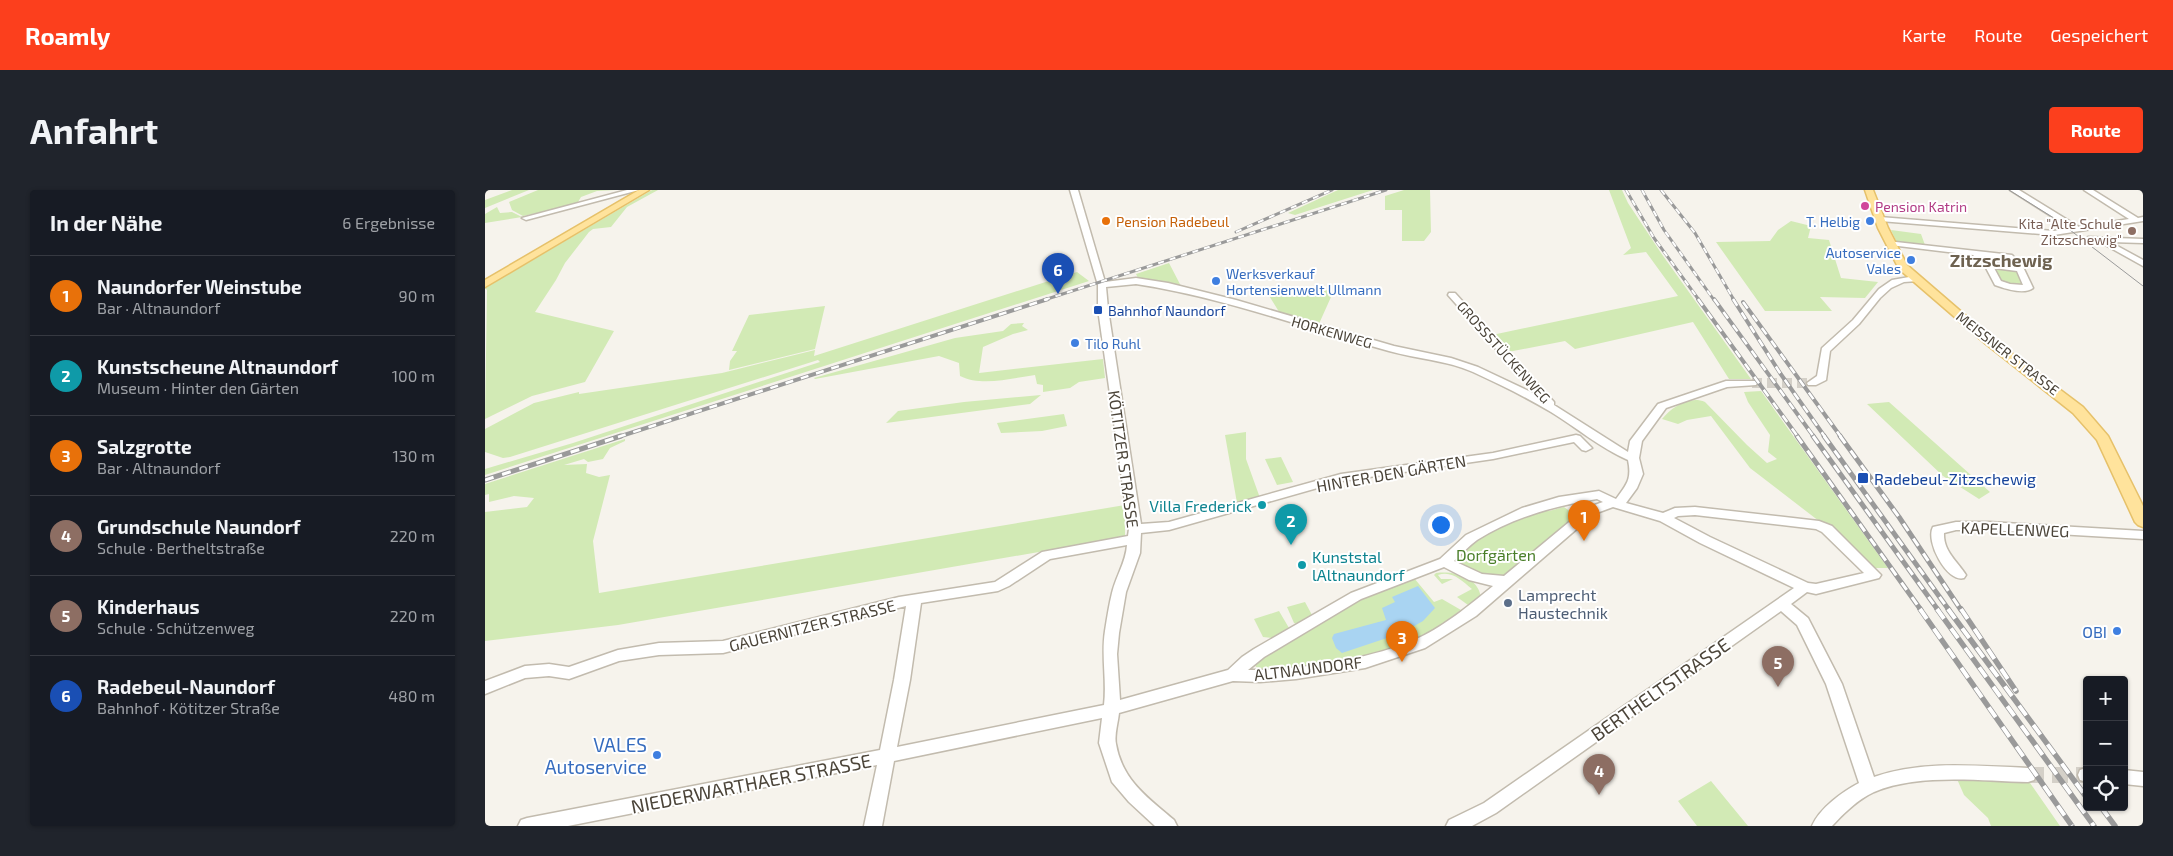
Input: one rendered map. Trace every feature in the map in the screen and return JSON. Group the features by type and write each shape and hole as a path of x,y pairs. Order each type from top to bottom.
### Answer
{"main road":[{"path":"485,284 645,190"},
{"name":"MEISSNER STRASSE","path":"1869,190 1897,259 1915,279 1990,342 2078,410 2103,439 2143,522"}],"street":[{"path":"526,218 635,190"},
{"name":"KÖTITZER STRASSE","path":"1074,190 1102,285 1103,309 1135,534 1130,563 1119,592 1111,633 1110,654 1113,695 1107,742 1119,777 1135,797 1168,826"},
{"path":"2013,190 2077,230"},
{"path":"2088,190 2139,219"},
{"path":"1880,219 2043,233 2077,230 2139,219"},
{"path":"2090,227 2109,239"},
{"path":"2091,239 2143,241"},
{"path":"2109,239 2104,240 2104,242 2143,263"},
{"path":"1890,243 2009,257 2019,269 2029,286 2028,289 2009,287 1998,283 1987,266 1976,254"},
{"path":"1987,266 2019,269"},
{"path":"1812,383 1821,378 1825,350 1859,319 1879,292 1891,283 1915,279"},
{"name":"HORKENWEG","path":"1102,285 1136,281 1168,286 1233,302 1391,349 1447,360 1508,385 1555,410"},
{"name":"GROSSSTÜCKENWEG","path":"1452,295 1555,410 1576,438"},
{"path":"1752,383 1726,384 1662,406 1636,441 1633,458 1637,474 1631,488 1616,504 1664,518 1805,588"},
{"name":"GROSSSTÜCKENWEG","path":"1555,410 1619,452 1633,458"},
{"path":"1576,438 1586,448"},
{"name":"HINTER DEN GÄRTEN","path":"1135,534 1341,478 1493,456 1576,438"},
{"name":"ALTNAUNDORF","path":"1233,675 1247,660 1339,605 1371,590 1424,572 1445,562 1471,538 1526,512 1563,500 1599,495 1616,504"},
{"path":"1563,500 1584,516"},
{"name":"ALTNAUNDORF","path":"1111,709 1233,675 1260,676 1296,673 1365,662 1420,644 1471,612 1590,511 1616,504"},
{"name":"BERTHELTSTRASSE","path":"1455,826 1490,808 1805,588 1816,589 1873,575 1827,529 1819,525 1695,512 1675,512 1664,518"},
{"name":"KAPELLENWEG","path":"1959,575 1949,564 1939,543 1938,530 1956,526 1989,526 2143,535"},
{"name":"GAUERNITZER STRASSE","path":"485,688 498,681 525,672 549,670 569,673 618,656 659,649 723,647 914,600 998,586 1011,580 1036,560 1047,555 1135,534"},
{"path":"1445,562 1473,578 1479,584 1486,598"},
{"path":"1473,578 1486,581 1506,581"},
{"name":"NIEDERWARTHAER STRASSE","path":"887,756 902,680 914,600"},
{"path":"1782,604 1803,622 1834,684 1869,786"},
{"name":"NIEDERWARTHAER STRASSE","path":"527,826 589,820 1111,709"},
{"path":"873,826 887,756"},
{"path":"1821,826 1838,806 1869,786 1906,777 1947,774 2027,775"},
{"path":"2128,777 2143,779"}],"green space":[{"path":"512,190 529,190 485,208 485,200"},
{"path":"538,190 616,190 597,191 581,197 578,202 568,206 523,216 512,210 509,202"},
{"path":"652,190 658,190 627,207 611,227 593,229 589,232 565,263 535,312 614,331 585,382 532,396 485,419 487,290 485,288"},
{"path":"1338,190 1373,190 1295,215 1288,213"},
{"path":"1404,190 1430,190 1431,232 1424,241 1402,241 1402,210 1385,210 1385,196"},
{"path":"1609,190 1622,190 1628,203 1661,253 1751,379 1729,379 1693,322 1575,349 1565,341 1508,352 1492,335 1678,296 1646,252 1623,255 1631,248"},
{"path":"497,207 500,213 512,212 522,217 485,223 485,214"},
{"path":"1791,221 1811,226 1808,238 1829,240 1841,278 1878,282 1865,298 1820,297 1832,311 1765,311 1716,242 1770,241 1778,230"},
{"path":"1891,230 1921,234 1925,245 1896,241"},
{"path":"1169,263 1182,288 1139,280 1136,274"},
{"path":"1993,267 2016,270 2026,287 2001,283"},
{"path":"1077,272 1089,281 485,475 485,469 573,443 820,362 818,360 510,457 503,458 485,452 485,429 534,403 579,392 579,394 722,373 815,350 814,356"},
{"path":"1330,290 1331,297 1318,326 1281,315 1268,294"},
{"path":"825,306 815,349 729,370 730,361 737,351 732,351 749,315"},
{"path":"1024,323 1022,326 1028,330 1013,334 983,347 979,373 1103,359 1105,378 1079,382 1070,388 1043,392 1043,385 1037,384 1035,375 997,381 978,381 960,376 959,363 939,356 814,378 955,338 1003,331 1011,324"},
{"path":"1761,391 1888,568 1874,568 1828,528 1750,468 1711,416 1687,420 1678,424 1662,419 1675,407 1687,401 1699,400 1705,402 1767,463 1777,459 1768,452 1770,435 1748,402 1744,392"},
{"path":"1041,395 1030,404 886,423 898,411 964,402"},
{"path":"1889,402 1990,492 1979,499 1943,476 1867,404"},
{"path":"1064,414 1067,426 1042,431 1001,433 997,423"},
{"path":"1246,432 1246,459 1260,498 1237,503 1225,435"},
{"path":"625,439 625,441 610,448 603,459 588,462 584,459 564,465 587,464 586,473 599,477 610,475 593,541 599,593 1125,505 1125,537 618,625 485,641 485,512 527,507 534,498 514,496 489,502 489,494 485,495 485,484"},
{"path":"1281,457 1293,482 1277,485 1265,459"},
{"name":"Dorfgärten","path":"1564,507 1571,512 1572,517 1566,524 1502,579 1467,571 1458,560 1472,543 1496,528 1545,508 1549,511"},
{"path":"1436,573 1450,573 1464,576 1475,584 1481,597 1468,605 1457,597 1472,589 1457,577 1448,574 1438,575 1441,579 1453,579 1442,584 1434,575"},
{"path":"1414,578 1434,602 1442,599 1461,610 1431,633 1370,655 1292,670 1271,670 1256,667 1254,662 1351,604"},
{"path":"1305,602 1312,615 1297,624 1294,623 1287,607"},
{"path":"1279,611 1289,628 1272,638 1263,637 1254,619"},
{"path":"1957,779 2028,780 2060,826 1991,826 1988,818 1964,795"},
{"path":"1711,781 1748,826 1697,826 1678,801"}],"water":[{"path":"1418,586 1435,608 1423,621 1402,633 1342,653 1336,648 1332,638 1334,634 1386,620 1382,608 1395,602 1392,597"}],"tunnel":[{"path":"1752,383 1812,383"},
{"path":"2028,775 2083,775"}],"tram line":[{"path":"2009,190 2057,220 2143,286"}],"railway":[{"path":"1236,232 1332,190"},
{"path":"1044,300 1386,190"},
{"path":"1626,190 1654,238 1699,300"},
{"path":"1642,190 1664,230 1714,300"},
{"path":"1661,190 1695,233 1734,300"},
{"path":"618,437 1048,299"},
{"path":"1698,299 1798,437"},
{"path":"1714,299 1814,437"},
{"path":"1733,299 1780,373 1825,437"},
{"path":"1743,302 1841,437"},
{"path":"485,480 621,436"},
{"path":"1797,436 1921,610"},
{"path":"1813,436 1938,610"},
{"path":"1824,436 1949,610"},
{"path":"1840,436 1899,517 1961,610"},
{"path":"1920,609 2072,826"},
{"path":"1937,609 2094,826"},
{"path":"1948,609 2083,793"},
{"path":"1961,609 2016,691"},
{"path":"2104,811 2115,826"}],"place":[{"name":"Pension Katrin","path":"1865,206"},
{"name":"Pension Radebeul","path":"1106,221"},
{"name":"T. Helbig","path":"1870,221"},
{"name":"Kita \"Alte Schule Zitzschewig\"","path":"2132,231"},
{"name":"Autoservice Vales","path":"1911,260"},
{"name":"Werksverkauf Hortensienwelt Ullmann","path":"1216,281"},
{"name":"Radebeul-Naundorf","path":"1058,294"},
{"name":"Bahnhof Naundorf","path":"1098,310"},
{"name":"Tilo Ruhl","path":"1075,343"},
{"name":"Radebeul-Zitzschewig","path":"1863,478"},
{"name":"Villa Frederick","path":"1262,505"},
{"name":"Naundorfer Weinstube","path":"1584,541"},
{"name":"Kunstscheune Altnaundorf","path":"1291,545"},
{"name":"Kunststal lAltnaundorf","path":"1302,565"},
{"name":"Lamprecht Haustechnik","path":"1508,603"},
{"name":"OBI","path":"2117,631"},
{"name":"Salzgrotte","path":"1402,662"},
{"name":"Kinderhaus","path":"1778,687"},
{"name":"VALES Autoservice","path":"657,755"},
{"name":"Grundschule Naundorf","path":"1599,795"}],"district":[{"name":"Zitzschewig","path":"2001,260"}]}
